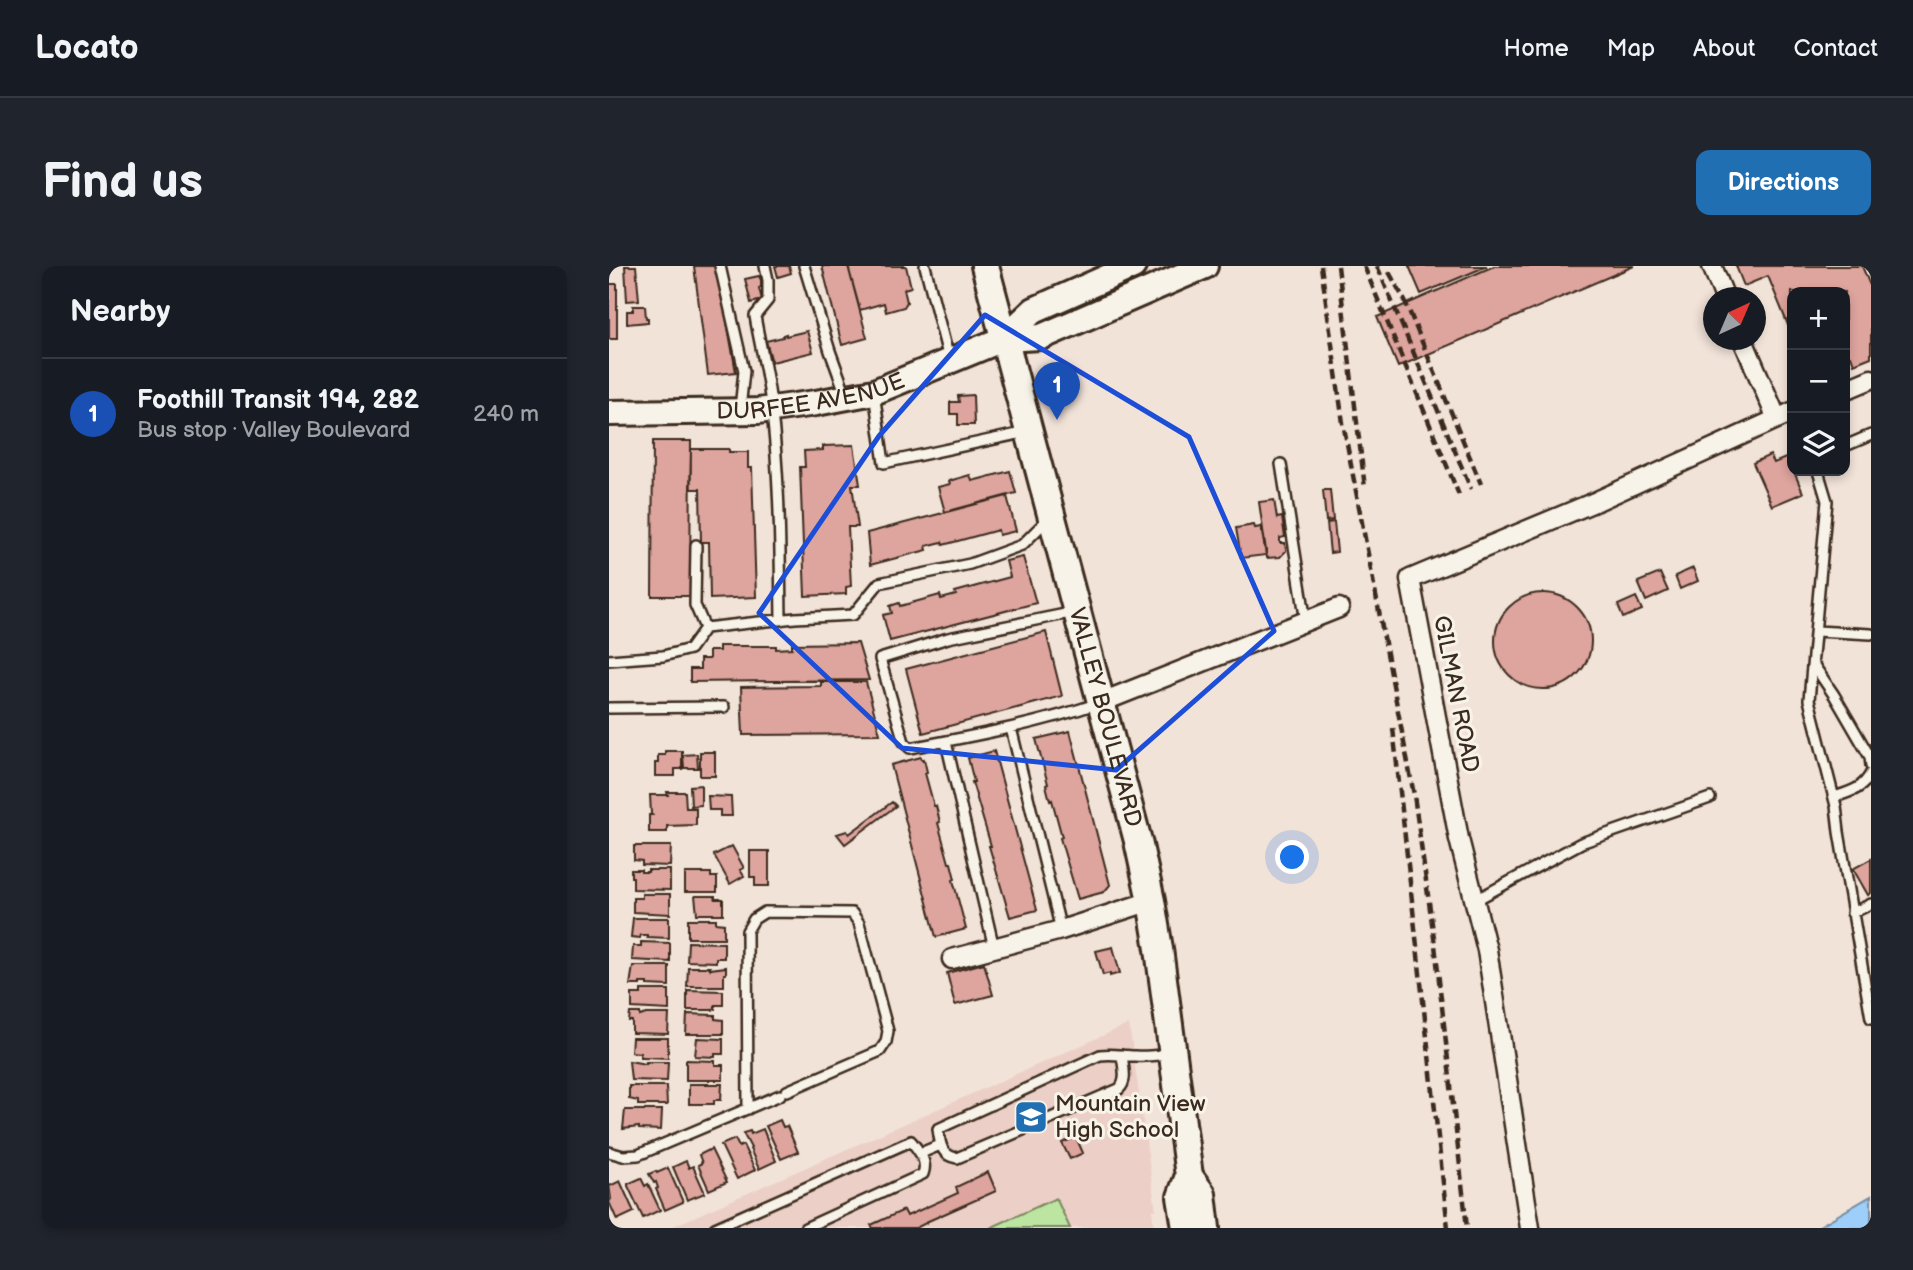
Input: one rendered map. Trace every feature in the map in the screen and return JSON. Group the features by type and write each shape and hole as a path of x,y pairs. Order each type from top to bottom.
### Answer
{"main road":[{"name":"VALLEY BOULEVARD","path":"985,266 1138,841 1151,901 1189,1177 1202,1194 1206,1228"},
{"name":"DURFEE AVENUE","path":"1003,339 1034,310 1133,266"},
{"name":"DURFEE AVENUE","path":"609,413 772,409 874,392 1003,339 1041,337 1205,266"},
{"name":"VALLEY BOULEVARD","path":"1186,1228 1181,1197 1189,1177"}],"street":[{"path":"1712,266 1721,287"},
{"path":"1749,350 1787,418"},
{"path":"1850,388 1871,379"},
{"name":"GILMAN ROAD","path":"1530,1228 1487,950 1459,839 1410,579 1787,418"},
{"path":"1102,702 1339,608"},
{"path":"952,959 1061,930 1151,901"}],"lane":[{"path":"720,266 744,371 740,411"},
{"path":"765,266 768,300 755,316 772,409 779,512 781,620"},
{"path":"804,266 847,397"},
{"path":"925,266 949,361"},
{"path":"874,392 884,463 1029,432"},
{"path":"1850,444 1871,435"},
{"path":"1280,464 1306,622"},
{"path":"1820,476 1827,501 1809,700 1833,797 1871,1018"},
{"path":"609,660 663,656 690,649 705,628 853,615 879,583 970,564 1022,545 1052,515"},
{"path":"696,545 695,605 705,628"},
{"path":"1076,612 948,638 880,659 904,742 911,748 1011,728 1102,702"},
{"path":"1815,631 1871,634"},
{"path":"1812,664 1834,695 1870,757 1871,766"},
{"path":"609,708 724,707"},
{"path":"1011,728 1061,930"},
{"path":"946,742 994,948"},
{"path":"1833,797 1858,789 1871,773"},
{"path":"1474,901 1580,843 1710,798"},
{"path":"1852,913 1871,904"},
{"path":"609,1152 623,1156 638,1155 748,1109 880,1051 886,1042 888,1031 859,923 852,913 765,912 754,919 747,932 748,1109"},
{"path":"1122,1055 1124,1077 1123,1085 1119,1089 957,1158 946,1154 940,1145 938,1129 1100,1055 1111,1054 1122,1055 1137,1057 1172,1054"},
{"path":"715,1228 911,1142 921,1153 925,1163 923,1174 805,1228"},
{"path":"921,1153 940,1145"}],"highlighted area":[{"path":"985,315 1189,437 1274,631 1116,770 902,748 759,613 879,436"}],"shaded area":[{"name":"Mountain View High School","path":"1129,1024 1156,1210 1152,1210 1154,1228 669,1228"}],"green space":[{"path":"1056,1198 1070,1228 990,1228"}],"water":[{"path":"1871,1196 1871,1228 1816,1228"}],"building":[{"path":"625,266 636,266 639,300 627,301"},
{"path":"694,266 717,266 736,372 708,375"},
{"path":"775,266 789,266 791,273 778,277"},
{"path":"822,266 848,266 867,338 842,345"},
{"path":"848,266 906,266 911,287 904,289 907,302 904,307 886,312 884,303 860,310"},
{"path":"1409,266 1487,266 1421,294"},
{"path":"1494,266 1634,266 1398,367 1377,317"},
{"path":"1736,266 1862,266 1871,288 1871,357 1854,364 1850,356 1850,287 1787,287 1787,323 1768,276 1744,286"},
{"path":"759,276 762,300 751,303 745,279"},
{"path":"609,284 617,284 617,339 609,339"},
{"path":"633,306 645,306 648,322 627,324 627,311 633,311"},
{"path":"807,331 813,352 772,362 766,341"},
{"path":"973,395 974,425 958,425 958,414 950,414 950,402 959,402 958,396"},
{"path":"653,441 691,441 690,596 652,596"},
{"path":"854,445 860,485 852,485 858,527 848,527 851,586 846,587 846,594 805,596 800,467 805,467 804,451 823,450 823,446"},
{"path":"691,449 748,452 748,468 752,468 756,597 710,599 709,542 701,542 700,489 690,489"},
{"path":"1770,455 1774,463 1787,457 1787,476 1796,476 1803,493 1772,506 1753,463"},
{"path":"1010,471 1016,493 945,512 938,487 970,475 972,481"},
{"path":"1323,490 1330,490 1333,520 1326,521"},
{"path":"1007,496 1016,531 999,535 998,530 943,545 942,542 926,546 927,550 870,565 867,533"},
{"path":"1274,500 1277,518 1282,517 1285,537 1280,538 1280,543 1285,543 1286,551 1280,557 1267,558 1259,502"},
{"path":"1334,522 1337,552 1330,553 1327,523"},
{"path":"1254,525 1255,528 1261,527 1266,555 1241,558 1236,528"},
{"path":"1023,557 1036,603 890,641 883,615 892,613 890,606 899,603 900,606 940,595 941,599 956,595 955,592 1010,577 1006,561"},
{"path":"1693,568 1698,581 1680,589 1675,576"},
{"path":"1660,573 1668,591 1646,601 1638,582"},
{"path":"1534,593 1552,593 1570,601 1583,614 1591,632 1588,660 1570,681 1552,689 1534,689 1516,681 1503,668 1495,650 1495,632 1503,614 1516,601"},
{"path":"1636,597 1642,610 1623,618 1618,605"},
{"path":"1046,632 1062,696 923,733 906,669"},
{"path":"858,643 869,680 690,682 690,669 700,669 700,659 709,659 709,651 719,651 719,646 776,646 776,649 792,648 792,644"},
{"path":"821,682 866,682 880,734 743,735 741,687 821,686"},
{"path":"1070,731 1110,885 1104,892 1078,899 1052,800 1050,801 1036,739"},
{"path":"665,751 682,751 682,769 675,769 675,776 655,776 658,755 665,755"},
{"path":"994,751 1037,910 1010,917 972,782 968,758"},
{"path":"700,752 715,752 715,776 700,776"},
{"path":"697,754 698,768 684,768 683,755"},
{"path":"921,757 924,759 925,773 951,863 966,929 936,937 891,765"},
{"path":"701,785 701,805 691,806 690,786"},
{"path":"667,792 685,792 686,808 696,808 696,825 667,826 667,832 649,832 649,815 652,815 650,795 668,795"},
{"path":"708,796 731,797 732,816 720,816 720,810 709,810"},
{"path":"892,802 896,806 845,844 837,834 847,831 849,834"},
{"path":"634,846 671,846 670,866 642,865 642,861 634,860"},
{"path":"732,846 744,868 740,870 744,876 730,884 714,855"},
{"path":"750,851 769,851 769,886 755,886 755,877 750,877"},
{"path":"1871,859 1871,893 1868,895 1853,869"},
{"path":"631,870 670,870 670,890 633,889"},
{"path":"685,873 711,873 711,877 717,877 717,892 685,892"},
{"path":"642,894 670,894 670,914 633,912 633,898 642,898"},
{"path":"695,896 715,896 715,899 723,899 723,914 697,914"},
{"path":"633,918 669,918 669,938 647,935 641,935 640,938 631,937"},
{"path":"688,919 716,919 716,923 724,924 724,938 688,938"},
{"path":"641,942 670,943 670,962 632,960 633,946 641,946"},
{"path":"688,942 724,943 724,958 716,958 716,962 687,961"},
{"path":"1113,947 1120,973 1103,975 1096,951"},
{"path":"984,963 993,995 955,1005 947,973"},
{"path":"633,966 669,966 669,986 647,983 630,985"},
{"path":"688,967 726,967 724,986 687,986"},
{"path":"641,990 669,990 669,1010 632,1008 632,994 641,994"},
{"path":"687,990 723,991 723,1005 715,1005 712,1010 687,1010"},
{"path":"630,1013 640,1013 640,1016 669,1014 668,1034 632,1033"},
{"path":"687,1014 715,1015 715,1019 723,1020 723,1034 686,1034"},
{"path":"632,1038 668,1038 668,1058 640,1057 640,1053 631,1052"},
{"path":"697,1038 723,1039 723,1054 715,1054 715,1057 695,1056"},
{"path":"686,1060 715,1061 715,1065 723,1065 723,1080 686,1080"},
{"path":"629,1061 646,1064 668,1062 667,1081 631,1080"},
{"path":"689,1084 722,1084 721,1100 714,1100 714,1104 689,1104"},
{"path":"629,1086 666,1086 667,1105 638,1105 638,1101 629,1099"},
{"path":"625,1110 662,1110 661,1130 639,1127 623,1129"},
{"path":"780,1120 783,1127 787,1126 798,1152 781,1159 766,1126"},
{"path":"763,1129 776,1161 759,1169 743,1133 750,1131 751,1134"},
{"path":"1076,1137 1083,1153 1070,1159 1062,1143"},
{"path":"735,1139 739,1147 743,1145 755,1170 737,1179 721,1145"},
{"path":"711,1149 727,1182 709,1190 698,1165 702,1163 699,1155"},
{"path":"686,1161 689,1168 693,1166 705,1193 687,1200 673,1167"},
{"path":"668,1168 683,1202 665,1210 656,1189 656,1182 654,1183 649,1174"},
{"path":"988,1172 996,1191 916,1228 873,1228 871,1225 904,1210 907,1216 958,1193 956,1187"},
{"path":"641,1178 645,1186 648,1184 660,1210 643,1218 628,1186"},
{"path":"620,1181 634,1212 617,1220 609,1202 609,1184 610,1186"}],"railway":[{"path":"1321,266 1343,423 1414,795 1435,945 1467,1228"},
{"path":"1338,266 1365,488"},
{"path":"1364,266 1459,495"},
{"path":"1377,266 1471,489"},
{"path":"1389,272 1405,301 1481,484"},
{"path":"1393,728 1448,1228"}],"place":[{"name":"Foothill Transit 194, 282","path":"1057,420"},
{"name":"Mountain View High School","path":"1031,1117"}]}
